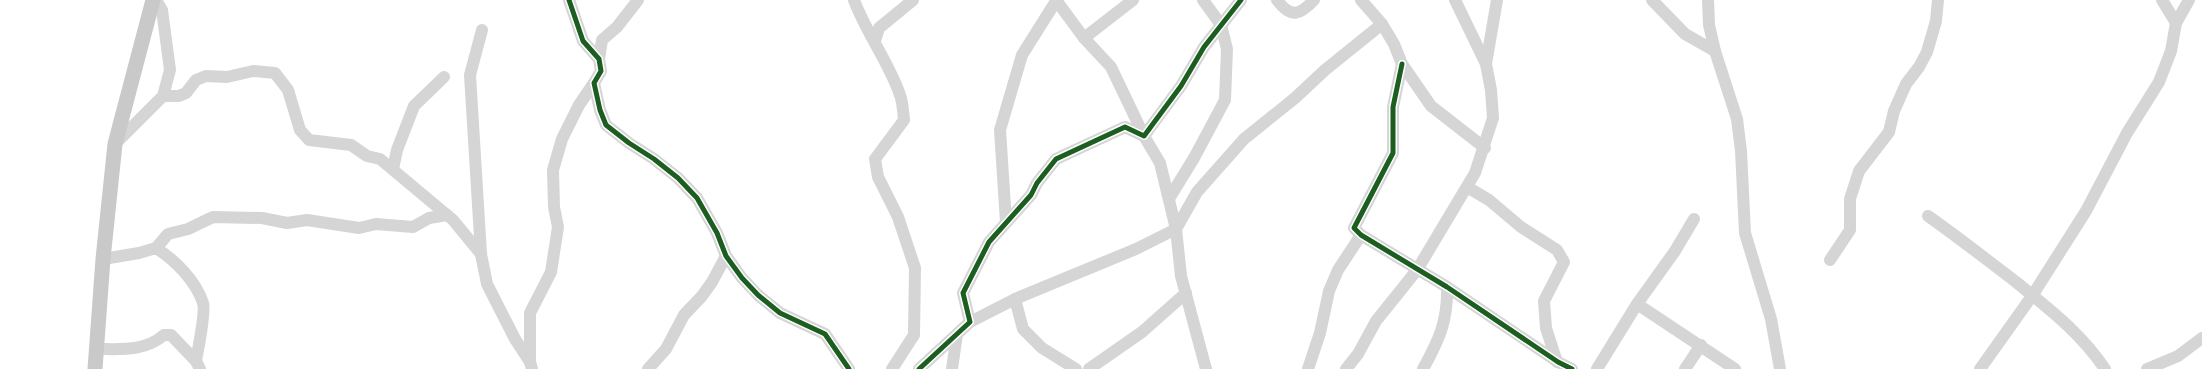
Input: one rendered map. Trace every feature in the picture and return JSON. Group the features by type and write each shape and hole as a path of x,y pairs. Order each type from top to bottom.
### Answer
{"main road":[{"path":"95,369 103,259 115,144 153,0"}],"street":[{"path":"115,144 163,96 170,70 162,10 156,0"},
{"path":"569,0 583,41 599,59"},
{"path":"531,365 530,313 551,272 558,227 554,207 553,170 562,139 579,105 601,71 599,59 602,40 617,27 638,0"},
{"path":"854,0 861,19 875,41 900,96 904,120 875,159 878,177 898,217 915,268 914,335 892,369"},
{"path":"875,41 879,28 913,0"},
{"path":"1006,222 1000,130 1022,55 1056,0 1084,38 1111,67 1144,136 1160,163 1170,197 1176,229 1181,276 1206,369"},
{"path":"1170,197 1194,158 1225,100 1227,49 1221,26 1203,0"},
{"path":"1144,136 1181,86 1204,47 1241,0"},
{"path":"1277,0 1284,9 1294,13 1304,10 1314,0"},
{"path":"1361,0 1382,24 1394,44 1402,64 1431,106 1485,148"},
{"path":"1346,369 1358,354 1376,321 1417,270 1467,187 1485,148 1493,118 1491,90 1486,64 1455,0"},
{"path":"1486,64 1497,0"},
{"path":"1652,0 1685,34 1715,51"},
{"path":"1708,0 1709,25 1715,51 1737,119 1741,151 1744,234 1771,319 1780,369"},
{"path":"1830,260 1850,230 1850,199 1859,171 1889,132 1894,110 1906,84 1919,67 1927,52 1936,21 1938,0"},
{"path":"2162,0 2176,23"},
{"path":"1980,369 2032,296 2086,211 2127,133 2159,82 2171,50 2176,23 2189,0"},
{"path":"1084,38 1126,2"},
{"path":"919,369 970,322 1015,299 1136,249 1176,229 1197,192 1244,139 1382,24"},
{"path":"482,30 470,75 480,254 487,284 515,339 531,365"},
{"path":"1402,64 1393,107 1393,153 1354,228 1361,235 1447,287 1557,365 1572,369"},
{"path":"163,96 179,96 186,93 196,80 206,76 227,77 253,71 275,73 288,90 300,130 309,140 351,145 368,156 380,159 447,215 480,254"},
{"path":"393,169 397,150 414,106 444,77"},
{"path":"594,83 600,110 606,125 678,178 697,198 714,227 726,256 742,278 758,295 780,313 825,334 849,369"},
{"path":"970,322 963,293 988,242 1031,195 1037,183 1056,159 1125,127 1144,136"},
{"path":"1467,187 1489,200 1521,227 1557,250 1564,262 1544,301 1546,328 1557,365"},
{"path":"103,259 139,253 156,248 168,234 188,229 213,217 262,218 287,223 307,220 359,228 376,224 413,227 429,218 447,215"},
{"path":"1928,216 2066,322 2091,348 2105,369"},
{"path":"1597,369 1637,304 1675,251 1694,219"},
{"path":"1308,369 1320,333 1329,291 1338,270 1361,235"},
{"path":"156,248 171,257 194,285 204,304 198,365"},
{"path":"648,369 666,349 684,315 702,296 712,282 726,256"},
{"path":"1423,369 1440,340 1447,300 1447,287"},
{"path":"1089,369 1104,365 1186,293"},
{"path":"1015,299 1023,329 1042,348 1076,369"},
{"path":"1637,304 1701,345 1735,369"},
{"path":"952,369 957,334"},
{"path":"96,349 141,348 154,343 164,335 171,336 198,365"},
{"path":"2147,369 2178,356 2202,338"},
{"path":"1685,369 1701,345"}],"cycle path":[{"path":"569,0 583,41 599,59 601,71 594,83 600,110 606,125 678,178 697,198 717,233 726,256 742,278 758,295 780,313 825,334 849,369"},
{"path":"919,369 970,322 963,293 989,242 1031,195 1037,183 1056,159 1125,127 1144,136 1181,86 1204,47 1241,0"},
{"path":"1402,64 1393,107 1393,153 1354,228 1361,235 1447,287 1558,362 1572,369"}]}
